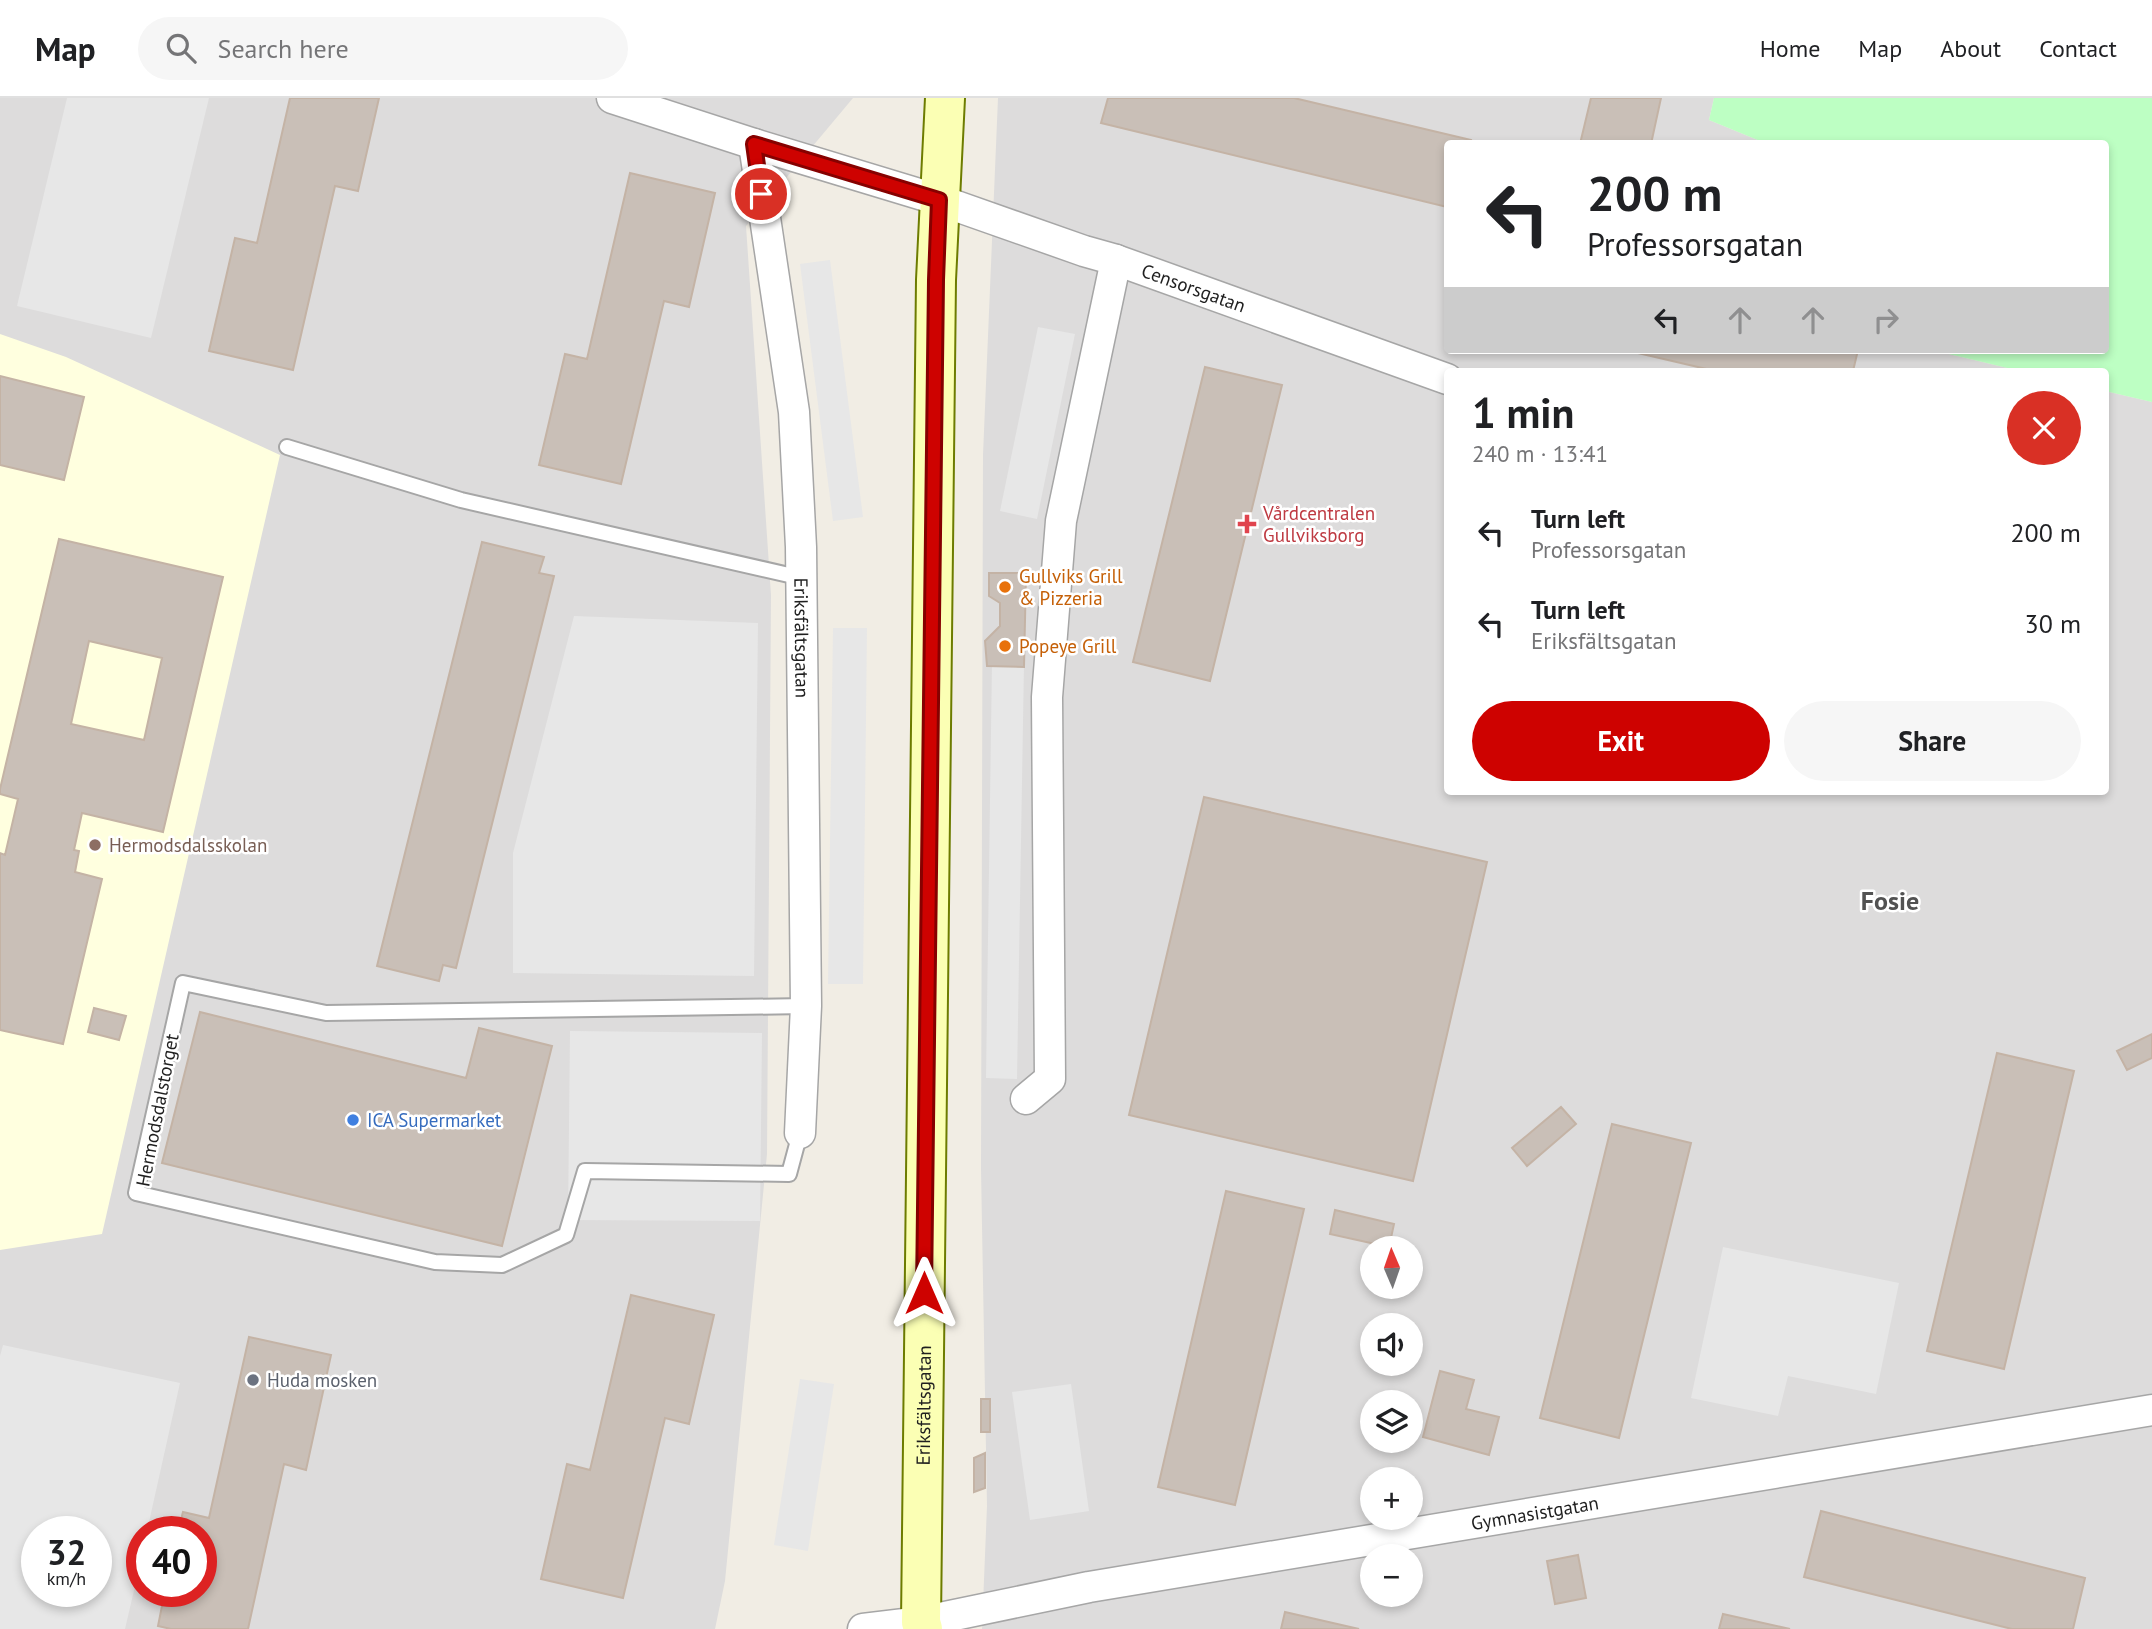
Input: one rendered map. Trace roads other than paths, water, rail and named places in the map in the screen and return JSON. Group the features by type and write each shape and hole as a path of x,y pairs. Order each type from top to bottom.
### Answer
{"street":[{"name":"Censorsgatan","path":"612,98 939,200 1116,260 1444,378"},
{"name":"Eriksfältsgatan","path":"920,1627 936,280 945,98"},
{"name":"Eriksfältsgatan","path":"754,144 794,412 802,578 806,1006 800,1133"},
{"path":"1026,1099 1050,1079 1047,697 1061,521 1116,260"},
{"name":"Gymnasistgatan","path":"863,1629 920,1627 1089,1587 2152,1410"}],"lane":[{"path":"287,447 461,500 802,578"},
{"name":"Hermodsdalstorget","path":"800,1133 789,1174 585,1171 566,1235 502,1265 435,1262 136,1193 183,983 326,1013 806,1006"}],"place":[{"name":"Vårdcentralen Gullviksborg","path":"1247,524"},
{"name":"Gullviks Grill & Pizzeria","path":"1005,587"},
{"name":"Popeye Grill","path":"1005,646"},
{"name":"Hermodsdalsskolan","path":"95,845"},
{"name":"ICA Supermarket","path":"353,1120"},
{"name":"Huda mosken","path":"253,1380"}],"district":[{"name":"Fosie","path":"1890,901"}]}
